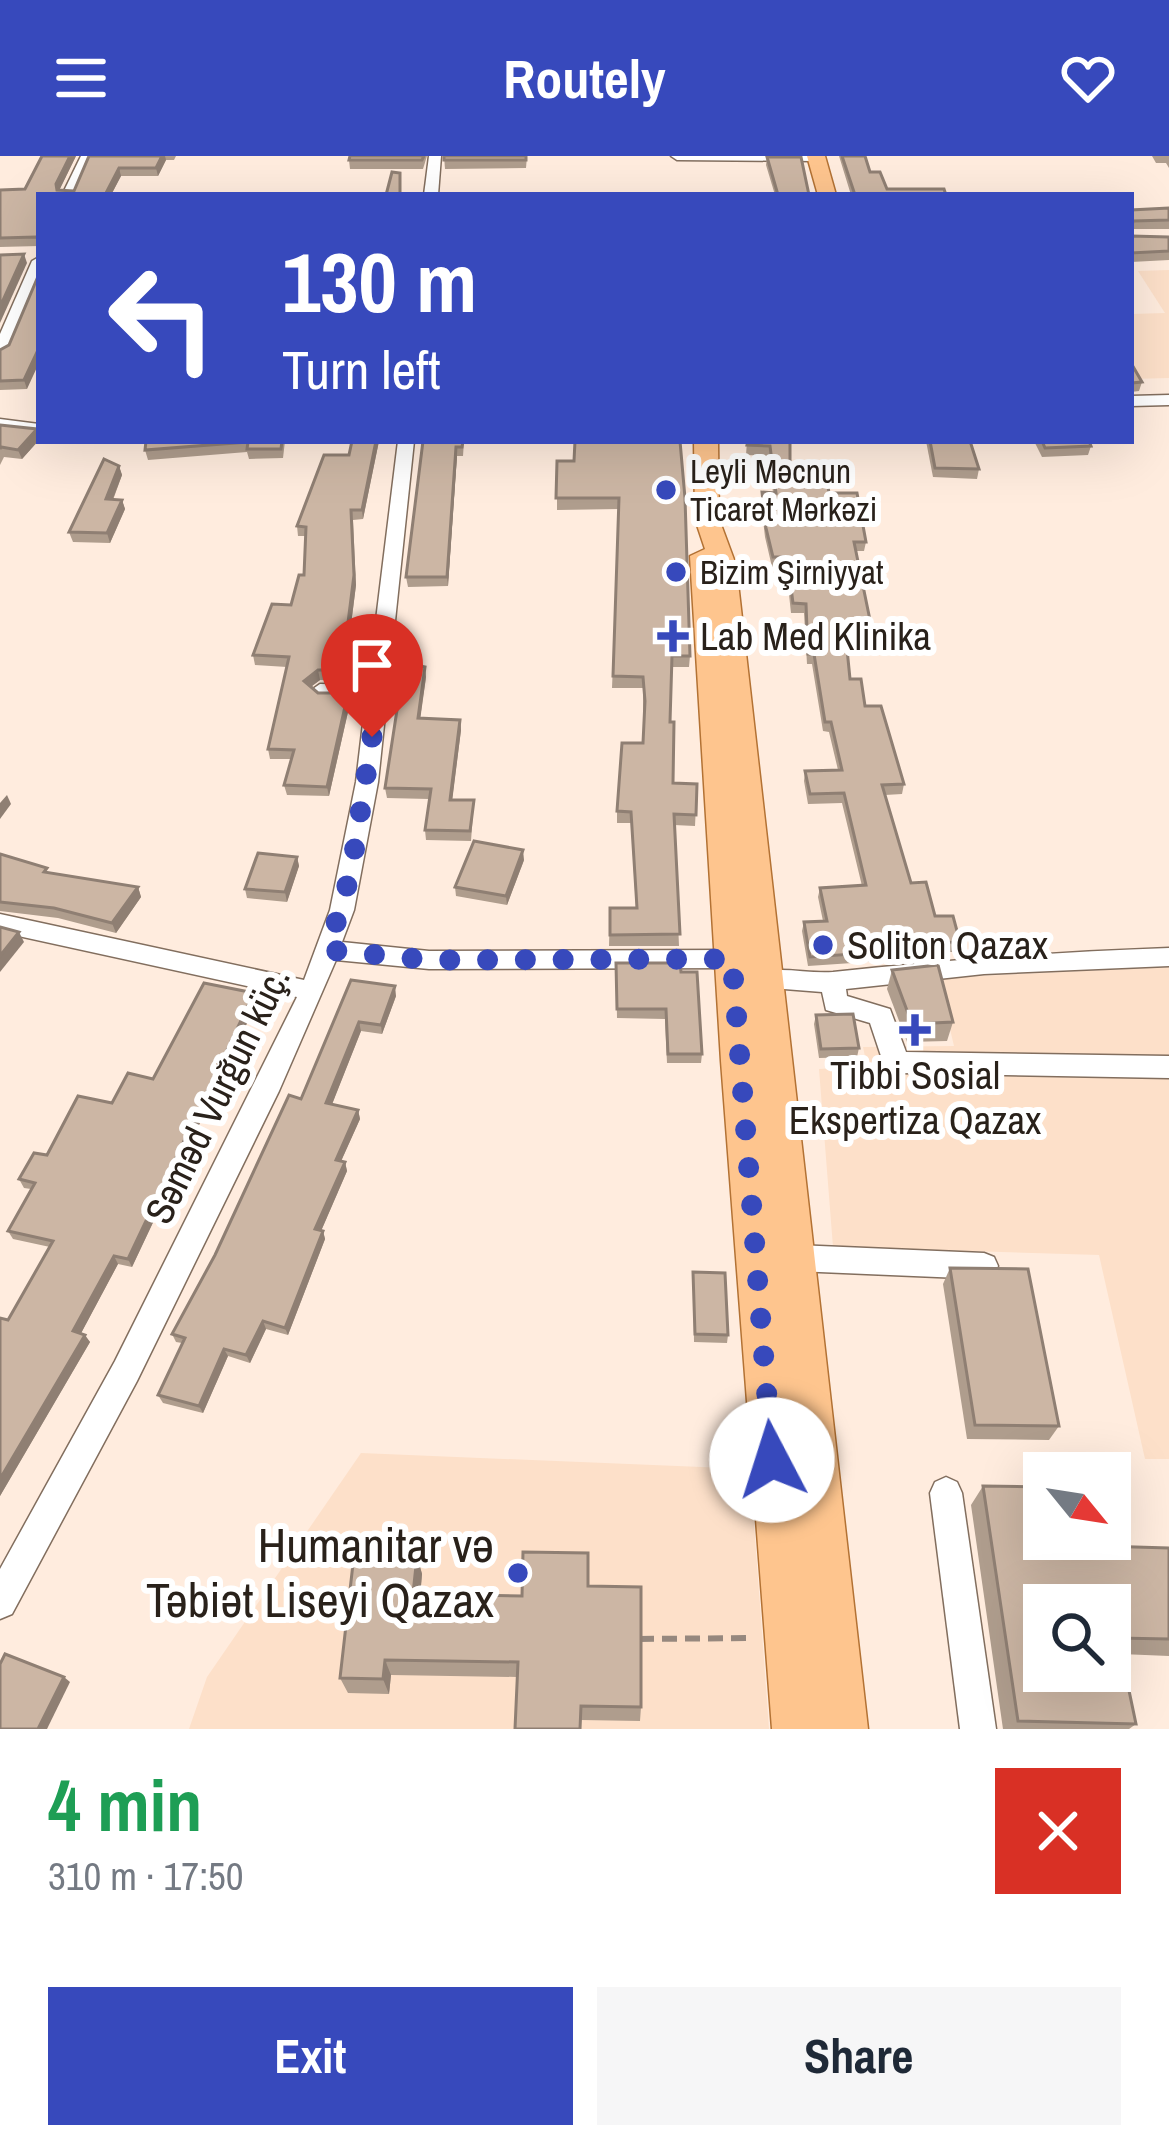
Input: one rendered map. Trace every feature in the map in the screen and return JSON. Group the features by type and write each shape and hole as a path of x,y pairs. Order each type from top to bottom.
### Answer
{"main road":[{"path":"816,156 826,192"},
{"path":"706,444 707,519 701,568 744,974 796,1729"},
{"path":"744,974 796,1258 844,1729"}],"street":[{"path":"70,192 88,156"},
{"path":"431,192 435,156"},
{"path":"677,156 816,156"},
{"path":"20,255 36,258"},
{"path":"0,352 36,265"},
{"path":"1134,401 1169,400"},
{"path":"0,424 36,429"},
{"name":"Səməd Vurğun küç.","path":"0,1602 136,1351 312,992 328,950 351,872 406,444"},
{"path":"320,691 377,692"},
{"path":"0,922 312,992"},
{"path":"328,950 833,982 984,965 1169,957"},
{"path":"833,982 836,1003 842,1009 881,1016 892,1055 901,1062 1169,1067"},
{"path":"796,1258 984,1266"},
{"path":"946,1493 978,1729"}],"path":[{"path":"639,1639 788,1636"}],"shaded area":[{"path":"1169,270 1169,378 1134,379 1134,314 1165,313 1138,271"},
{"path":"1169,967 1169,1459 1145,1459 1099,1255 833,1247 819,1069 867,1066 863,1047 954,1046 938,978"},
{"name":"Humanitar və Təbiət Liseyi Qazax","path":"361,1453 750,1469 769,1729 189,1729 207,1677"}],"building":[{"path":"42,156 70,156 56,184 57,190 74,191 89,156 162,156 156,168 119,168 107,192 36,192 36,237 0,238 0,190 25,189"},
{"path":"350,156 424,156 422,160 349,160"},
{"path":"444,156 526,156 526,160 444,160"},
{"path":"842,156 865,156 870,172 880,172 887,189 945,192 854,192"},
{"path":"767,157 801,157 808,192 777,192"},
{"path":"392,172 400,173 400,192 387,192"},
{"path":"1169,208 1169,220 1134,221 1134,210"},
{"path":"1134,236 1169,237 1169,251 1134,253"},
{"path":"24,254 0,307 0,255"},
{"path":"36,281 36,354 24,380 0,381 0,350 9,345"},
{"path":"0,425 36,429 18,450 0,449"},
{"path":"146,444 222,444 145,450"},
{"path":"248,444 282,444 281,449 247,449"},
{"path":"351,444 375,444 362,510 351,510 354,575 342,670 318,670 304,681 318,693 348,693 327,787 284,785 294,750 268,749 289,657 253,655 272,604 291,605 299,575 304,575 306,527 297,526 324,455 349,455"},
{"path":"423,444 462,444 456,447 447,577 406,577"},
{"path":"575,444 680,444 690,656 672,656 673,783 697,784 696,815 674,814 680,934 610,935 610,908 637,908 631,812 617,811 622,743 643,743 645,701 643,677 613,676 619,498 556,498 557,461 574,461"},
{"path":"790,444 790,475 826,475 829,493 857,493 866,542 854,542 870,620 860,619 861,630 845,629 850,679 861,679 865,706 881,706 904,784 882,785 911,883 926,882 935,916 953,916 960,942 927,943 929,949 810,957 804,922 827,921 820,888 866,885 844,793 810,794 805,771 842,770 831,722 825,722 814,654 808,654 806,604 793,603 787,557 773,557 766,528 762,492 776,493 770,446 747,445"},
{"path":"931,444 971,444 979,469 935,468"},
{"path":"1043,444 1091,446 1045,448"},
{"path":"104,459 119,466 106,499 122,500 107,533 69,532"},
{"path":"410,664 425,667 418,718 460,720 450,800 474,800 470,831 425,830 431,789 385,788 401,684 405,684"},
{"path":"474,841 523,850 506,896 455,887"},
{"path":"258,853 297,857 285,892 245,889"},
{"path":"0,854 47,868 44,872 138,887 112,923 54,908 0,902"},
{"path":"0,927 19,932 0,956"},
{"path":"616,963 680,963 681,972 697,972 702,1054 668,1054 666,1009 617,1009"},
{"path":"938,965 953,1022 912,1024 892,970"},
{"path":"351,980 395,986 381,1025 359,1022 326,1103 358,1110 336,1160 345,1162 315,1229 323,1231 285,1328 263,1321 246,1355 224,1349 199,1406 158,1395 185,1338 172,1334 215,1255 289,1095 301,1099"},
{"path":"204,983 254,993 128,1259 114,1256 73,1331 85,1335 0,1479 0,1318 8,1320 53,1241 8,1231 35,1183 19,1179 34,1153 47,1155 78,1096 112,1103 128,1073 153,1079"},
{"path":"853,1014 859,1048 821,1049 816,1015"},
{"path":"950,1268 1028,1269 1059,1426 975,1425"},
{"path":"693,1272 725,1273 728,1335 695,1334"},
{"path":"983,1486 1023,1487 1023,1560 1131,1560 1131,1547 1169,1548 1169,1639 1131,1638 1131,1584 1023,1584 1023,1692 1129,1692 1136,1724 1018,1721"},
{"path":"523,1552 588,1553 588,1586 641,1587 641,1707 581,1706 580,1729 515,1729 518,1662 385,1660 383,1679 340,1678 354,1555 417,1556 413,1594 522,1596"},
{"path":"5,1654 64,1677 38,1729 0,1729 0,1664"}],"place":[{"name":"Leyli Məcnun Ticarət Mərkəzi","path":"666,490"},
{"name":"Bizim Şirniyyat","path":"676,572"},
{"name":"Lab Med Klinika","path":"673,636"},
{"name":"Soliton Qazax","path":"823,945"},
{"name":"Tibbi Sosial Ekspertiza Qazax","path":"915,1030"},
{"name":"Humanitar və Təbiət Liseyi Qazax","path":"518,1573"}],"route":[{"path":"372,737 351,872 328,950 429,960 732,959 772,1460"}]}
